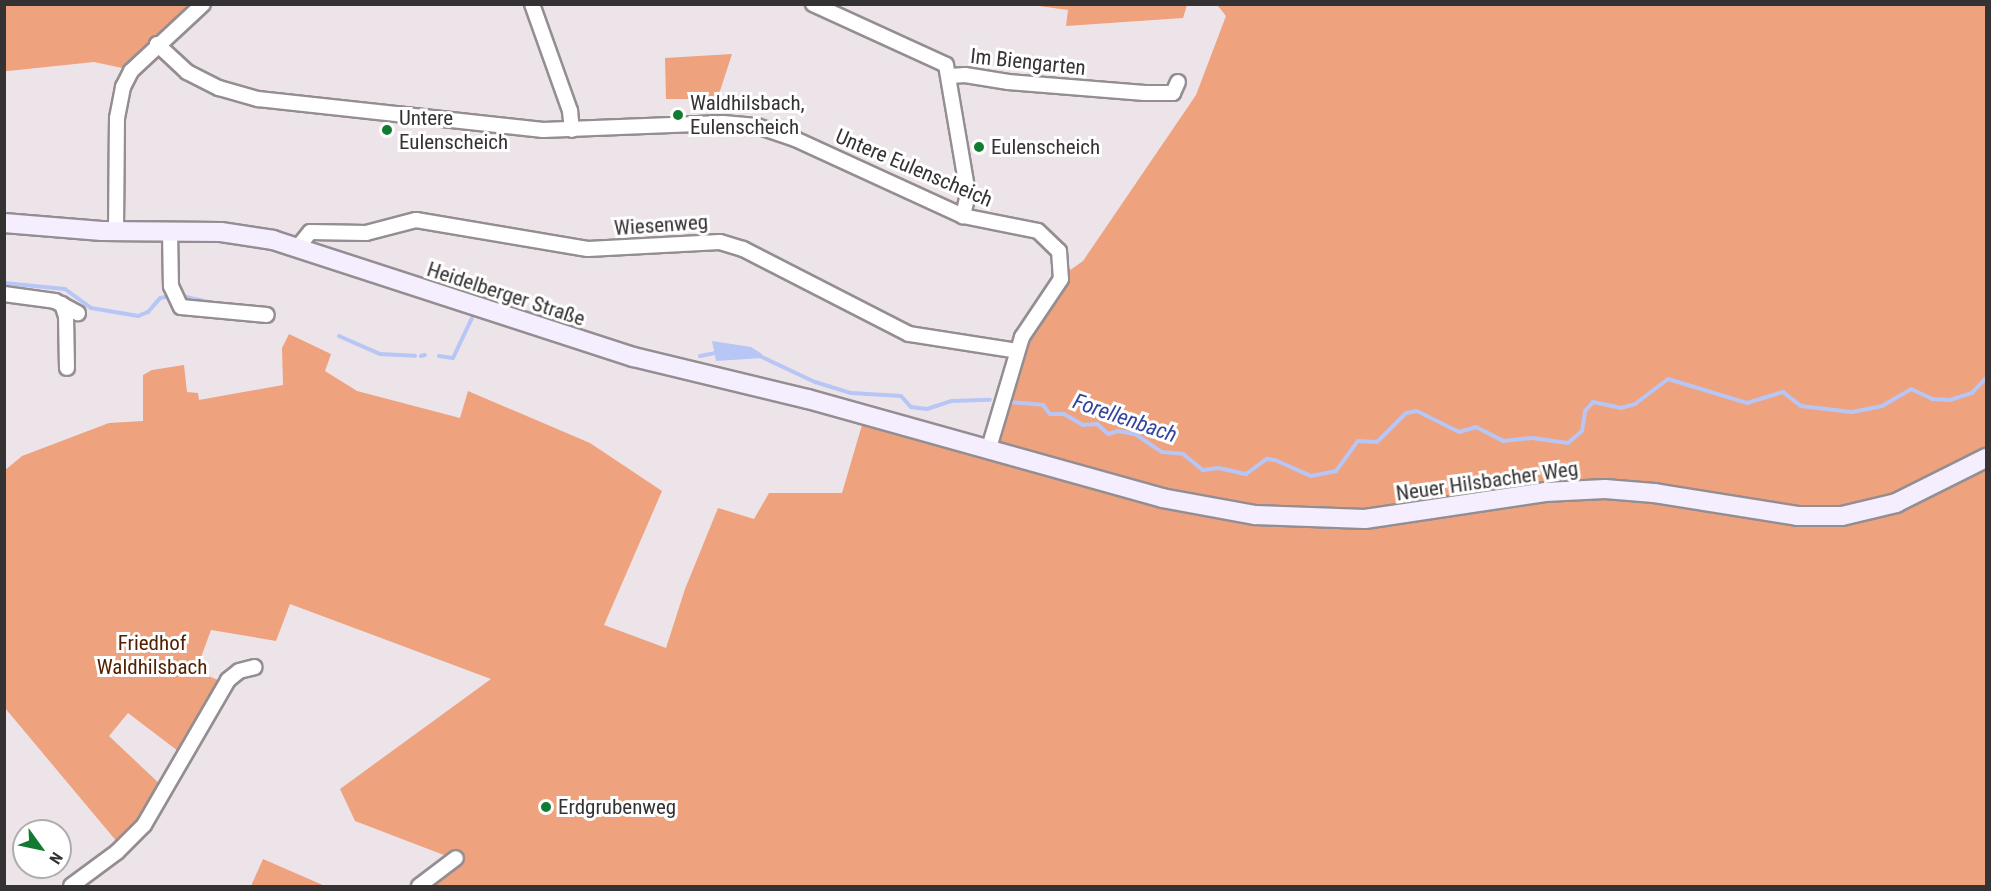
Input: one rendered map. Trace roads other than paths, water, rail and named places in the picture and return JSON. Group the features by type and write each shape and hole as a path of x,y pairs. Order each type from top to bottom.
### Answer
{"street":[{"path":"116,231 120,96 131,70 203,4"},
{"path":"532,4 570,111 572,130"},
{"name":"Im Biengarten","path":"813,4 936,59 946,65 950,76 965,75 1008,82 1145,93 1173,93 1178,82"},
{"name":"Untere Eulenscheich","path":"157,44 187,72 249,97 498,127 572,130 723,123 762,127 963,216 1038,231 1052,242 1061,255 1063,273 1058,288 1028,325 1017,351 989,448"},
{"path":"950,76 968,194 963,216"},
{"name":"Wiesenweg","path":"298,247 310,232 366,233 416,220 588,249 720,242 743,249 909,334 1017,351"},
{"name":"Heidelberger Straße","path":"4,223 116,231 231,233 298,247 494,315 628,356 808,399 989,448"},
{"path":"170,231 171,285 181,307 267,315"},
{"path":"4,294 62,304 78,313"},
{"path":"62,304 66,316 67,368"},
{"name":"Neuer Hilsbacher Weg","path":"989,448 1188,504 1254,515 1325,520 1407,515 1538,493 1595,489 1654,493 1797,516 1842,516 1896,503 1986,458"},
{"path":"71,886 117,852 144,825 228,680 238,671 255,667"},
{"path":"419,886 456,858"}],"water":[{"path":"712,341 751,347 762,354 762,358 716,361"}],"waterway":[{"path":"4,283 65,289 91,308 138,316 148,312 160,298 171,296"},
{"path":"181,296 213,303"},
{"name":"Forellenbach","path":"439,356 453,358 472,318"},
{"name":"Forellenbach","path":"339,336 380,354 415,356"},
{"name":"Forellenbach","path":"700,356 715,353"},
{"name":"Forellenbach","path":"421,356 425,355"},
{"name":"Forellenbach","path":"762,357 815,382 851,393 901,396 911,407 927,409 952,401 990,400"},
{"name":"Forellenbach","path":"1010,402 1043,405 1050,414 1064,414 1083,425 1097,424 1108,434 1118,431 1135,434 1162,452 1183,454 1203,470 1219,468 1246,474 1267,459 1275,460 1311,476 1336,471 1358,441 1377,442 1406,413 1417,411 1459,432 1476,427 1503,441 1532,438 1568,443 1582,431 1585,411 1593,402 1621,408 1635,404 1668,379 1747,403 1783,392 1801,406 1852,412 1882,406 1911,389 1932,399 1950,400 1972,393 1986,378"}],"place":[{"name":"Waldhilsbach, Eulenscheich","path":"678,115"},
{"name":"Untere Eulenscheich","path":"387,130"},
{"name":"Eulenscheich","path":"979,147"},
{"name":"Erdgrubenweg","path":"546,807"}],"park label":[{"name":"Friedhof Waldhilsbach","path":"152,655"}]}
